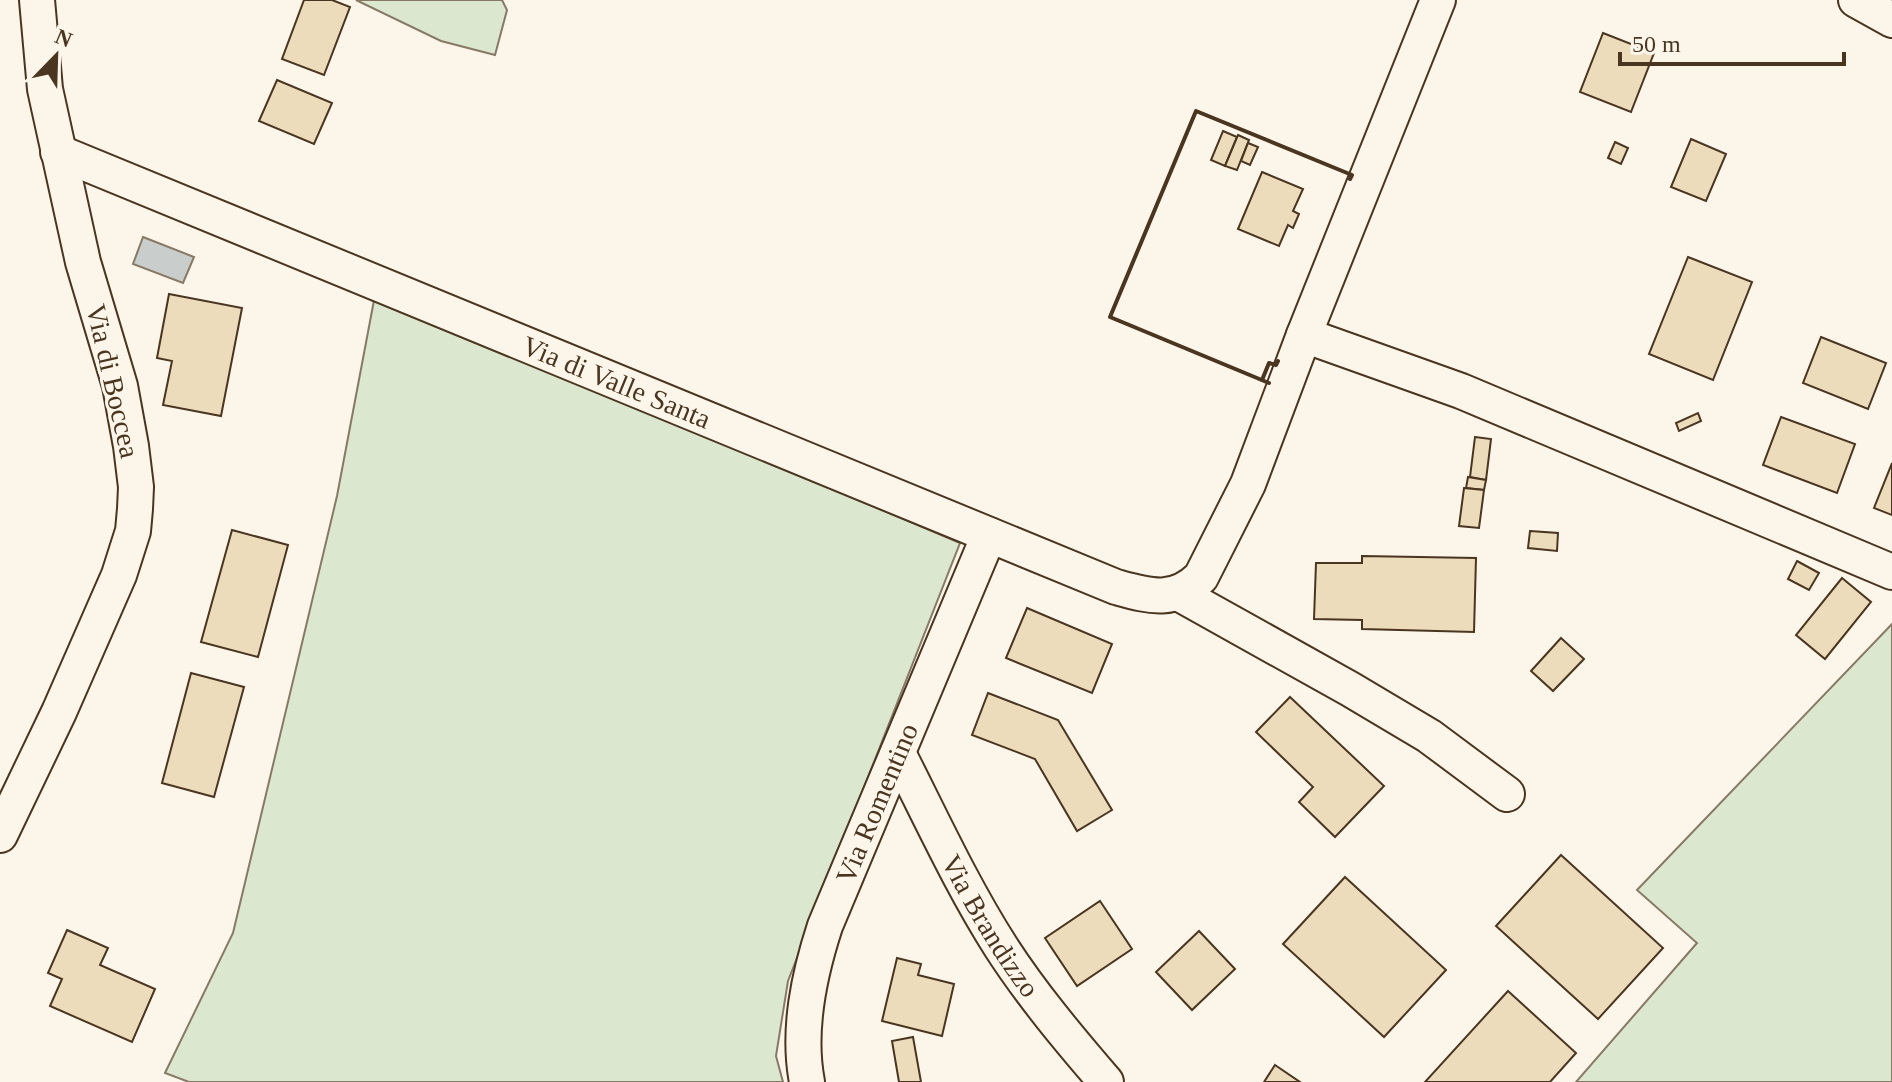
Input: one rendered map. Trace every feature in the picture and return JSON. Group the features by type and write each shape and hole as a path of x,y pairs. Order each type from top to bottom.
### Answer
{"street":[{"name":"Via di Boccea","path":"0,835 59,712 119,575 133,531 136,487 120,386 83,262 45,89 37,0"},
{"path":"1178,593 1201,577 1248,484 1438,0"},
{"path":"1856,0 1892,20"},
{"name":"Via di Valle Santa","path":"58,152 1116,587 1150,595 1178,593"},
{"path":"1304,335 1461,391 1892,572"},
{"name":"Via Romentino","path":"807,1082 805,1029 814,959 839,891 989,535"},
{"path":"1178,593 1429,736 1507,794"},
{"name":"Via Brandizzo","path":"898,753 977,907 1002,948 1052,1017 1106,1082"}],"green space":[{"path":"356,0 502,0 507,10 495,55 441,41"},
{"path":"375,295 960,543 788,981 776,1056 783,1082 189,1082 165,1073 233,933 337,496"},
{"path":"1892,624 1892,1082 1576,1082 1697,943 1637,890"}],"shaded area":[{"path":"143,237 194,257 183,283 133,264"}],"building":[{"path":"304,0 332,0 350,7 324,75 282,59"},
{"path":"1603,33 1654,53 1631,112 1580,92"},
{"path":"277,80 332,103 314,144 259,121"},
{"path":"1223,131 1237,137 1225,166 1211,160"},
{"path":"1238,135 1249,140 1237,170 1225,166"},
{"path":"1691,139 1726,154 1706,201 1671,187"},
{"path":"1615,142 1628,148 1621,164 1608,158"},
{"path":"1248,143 1258,147 1250,165 1241,161"},
{"path":"1262,172 1303,189 1293,211 1299,214 1293,228 1288,225 1279,246 1238,229"},
{"path":"1688,257 1752,282 1713,380 1649,354"},
{"path":"169,294 242,308 221,416 163,405 172,361 157,358"},
{"path":"1821,337 1886,363 1868,409 1803,383"},
{"path":"1698,413 1701,421 1679,431 1676,423"},
{"path":"1781,417 1855,444 1837,493 1763,465"},
{"path":"1475,437 1491,439 1486,480 1470,477"},
{"path":"1892,463 1892,515 1874,508"},
{"path":"1468,477 1486,480 1484,490 1466,488"},
{"path":"1464,488 1484,490 1479,528 1459,526"},
{"path":"232,530 288,545 258,657 201,642"},
{"path":"1530,531 1558,533 1557,551 1528,548"},
{"path":"1362,556 1476,558 1474,632 1362,629 1362,620 1314,619 1316,563 1362,563"},
{"path":"1797,561 1819,573 1809,590 1788,579"},
{"path":"1842,578 1871,602 1825,659 1796,635"},
{"path":"1027,608 1112,644 1092,693 1006,658"},
{"path":"1561,638 1584,659 1553,691 1531,671"},
{"path":"191,673 244,687 214,797 162,783"},
{"path":"988,693 1058,720 1112,810 1077,831 1035,759 972,735"},
{"path":"1290,697 1384,786 1335,837 1299,802 1313,787 1256,732"},
{"path":"1561,855 1663,948 1598,1019 1496,926"},
{"path":"1345,877 1446,970 1384,1037 1283,944"},
{"path":"1100,901 1132,949 1077,986 1045,938"},
{"path":"67,930 108,948 100,965 155,989 132,1042 50,1006 62,979 48,973"},
{"path":"1199,931 1235,969 1192,1010 1156,972"},
{"path":"897,958 921,964 918,975 954,984 942,1036 882,1021"},
{"path":"1508,991 1576,1053 1550,1082 1425,1082"},
{"path":"913,1037 921,1082 899,1082 892,1041"},
{"path":"1275,1065 1300,1082 1264,1082"}],"wall":[{"path":"1269,383 1110,317 1196,111 1352,175 1350,179"},
{"path":"1262,380 1269,363 1276,365 1278,361"}]}
